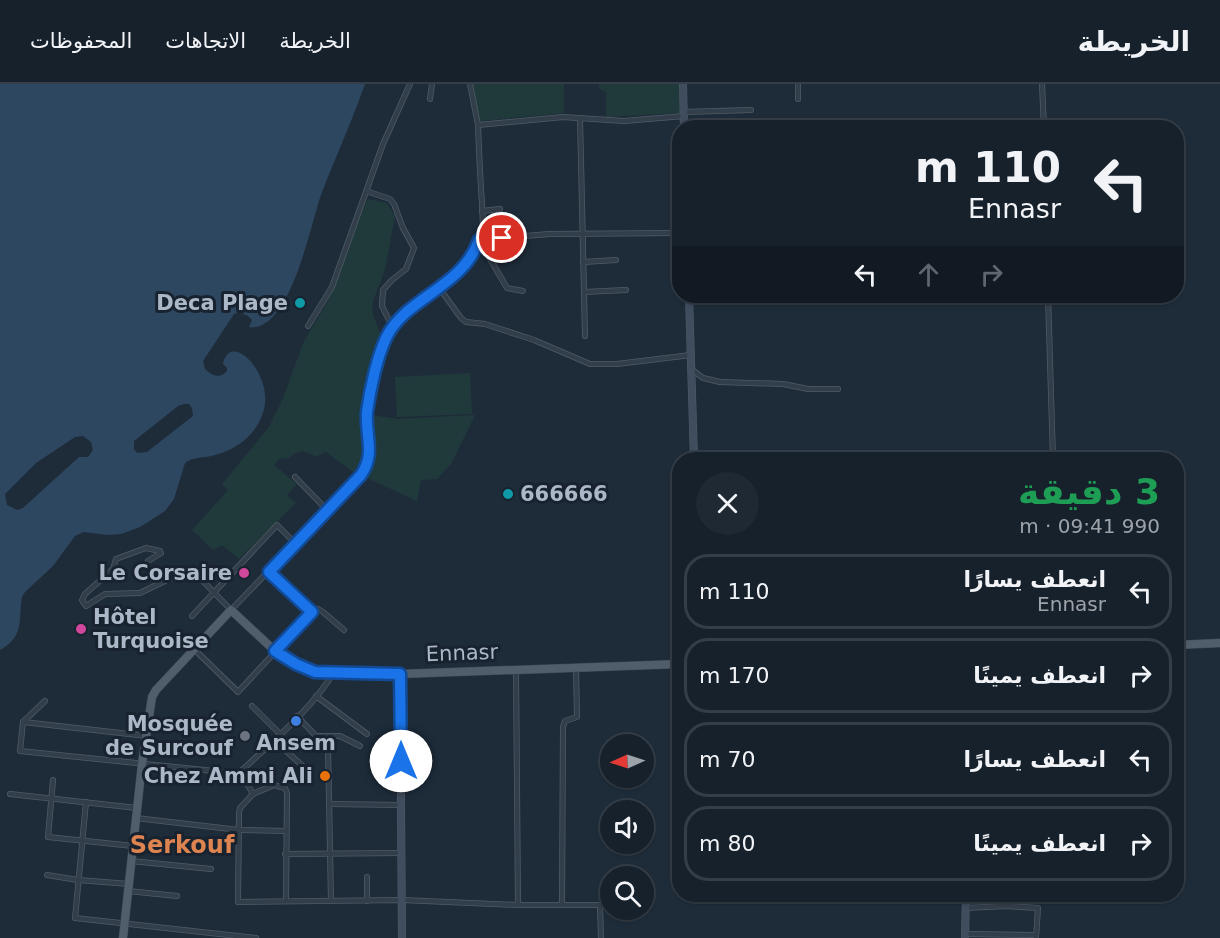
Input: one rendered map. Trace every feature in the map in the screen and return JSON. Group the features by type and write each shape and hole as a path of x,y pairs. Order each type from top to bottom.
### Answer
{"main road":[{"path":"683,84 684,120"},
{"path":"689,303 694,452"},
{"path":"123,938 141,764 152,697 231,610"},
{"name":"Ennasr","path":"231,610 275,651 315,672 400,674 672,664"},
{"path":"1184,645 1220,643"},
{"path":"400,674 402,938"},
{"path":"965,936 966,902"}],"street":[{"path":"308,326 332,287 384,144 410,84"},
{"path":"430,99 432,84"},
{"path":"148,561 160,554 160,551 147,548 116,559 114,569 85,594 82,600 84,604 86,606 105,594 140,593 169,579 189,575 196,576 215,591 231,610 328,511 368,465 370,451 367,414 380,355 388,335 411,310 440,288 462,267 482,232 478,125 470,84"},
{"path":"798,84 798,99"},
{"path":"1042,84 1044,120"},
{"path":"478,125 563,117 624,120 751,110"},
{"path":"580,118 585,336"},
{"path":"366,191 390,199 414,248 406,269 383,290 382,306 393,328"},
{"path":"482,211 500,209"},
{"path":"479,240 583,234 672,233"},
{"path":"479,240 507,288 523,291"},
{"path":"584,262 616,260"},
{"path":"440,288 461,318 466,321 485,324 534,340 590,364 691,355"},
{"path":"584,292 626,290"},
{"path":"1048,303 1053,452"},
{"path":"692,369 703,378 720,382 837,389"},
{"path":"295,477 328,511"},
{"path":"192,616 276,525 296,544"},
{"path":"269,572 312,612"},
{"path":"194,650 238,692 312,612 318,609 344,630"},
{"path":"562,905 563,726 565,721 577,717 576,667"},
{"path":"516,669 518,906"},
{"path":"45,701 23,722 20,751 226,773 240,772 327,685 334,672"},
{"path":"316,696 367,734"},
{"path":"252,706 280,734"},
{"path":"297,716 316,736 340,736 360,746"},
{"path":"23,722 147,736"},
{"path":"274,740 306,769"},
{"path":"328,747 331,901"},
{"path":"240,772 253,794"},
{"path":"53,780 48,837 133,846"},
{"path":"285,901 285,788 274,785 253,794 240,808 238,902 402,900 518,906 600,906 601,938"},
{"path":"10,794 137,808"},
{"path":"86,802 75,918 207,935 256,938"},
{"path":"329,804 402,805"},
{"path":"136,818 239,830 286,831"},
{"path":"285,854 402,853"},
{"path":"131,861 211,869"},
{"path":"47,875 177,896"},
{"path":"367,877 367,901"},
{"path":"965,936 1036,936 1038,908 1006,906 966,908"}],"green space":[{"path":"472,84 564,84 564,113 480,121"},
{"path":"598,84 679,84 680,113 606,117 606,92 600,89"},
{"path":"368,199 387,203 395,216 385,270 373,301 372,311 381,336 363,418 365,459 356,474 326,452 315,457 302,452 295,453 288,459 280,458 274,465 297,484 287,495 296,503 239,559 222,545 213,550 192,530 228,490 222,484 269,427 283,398 304,341 329,299"},
{"path":"470,373 472,414 397,417 395,377"},
{"path":"372,415 398,419 475,415 451,464 437,479 421,480 417,501 365,477 372,463"}],"water":[{"path":"0,84 365,84 322,192 288,295 277,313 264,324 249,327 252,320 248,316 239,312 234,314 203,361 205,369 219,376 227,371 223,364 227,355 234,352 249,360 257,370 265,395 264,409 257,426 237,446 220,454 185,463 174,499 165,511 140,527 121,534 84,532 75,536 53,566 25,592 22,597 17,633 8,645 0,650"}],"pier":[{"path":"189,404 192,408 193,416 147,452 137,453 134,449 134,441 178,406"},
{"path":"83,436 91,442 93,450 88,457 79,457 23,508 17,510 7,505 5,494 36,463 75,437"}],"place":[{"name":"Deca Plage","path":"300,303"},
{"name":"666666","path":"508,494"},
{"name":"Le Corsaire","path":"244,573"},
{"name":"Hôtel Turquoise","path":"81,629"},
{"name":"Ansem","path":"296,721"},
{"name":"Mosquée de Surcouf","path":"245,736"},
{"name":"Chez Ammi Ali","path":"325,776"}],"district":[{"name":"Serkouf","path":"182,845"}],"route":[{"path":"401,761 400,674 315,672 275,651 312,612 269,572 328,511 368,465 370,451 367,414 380,355 388,335 411,310 453,278 470,257 479,240 502,238"}]}
